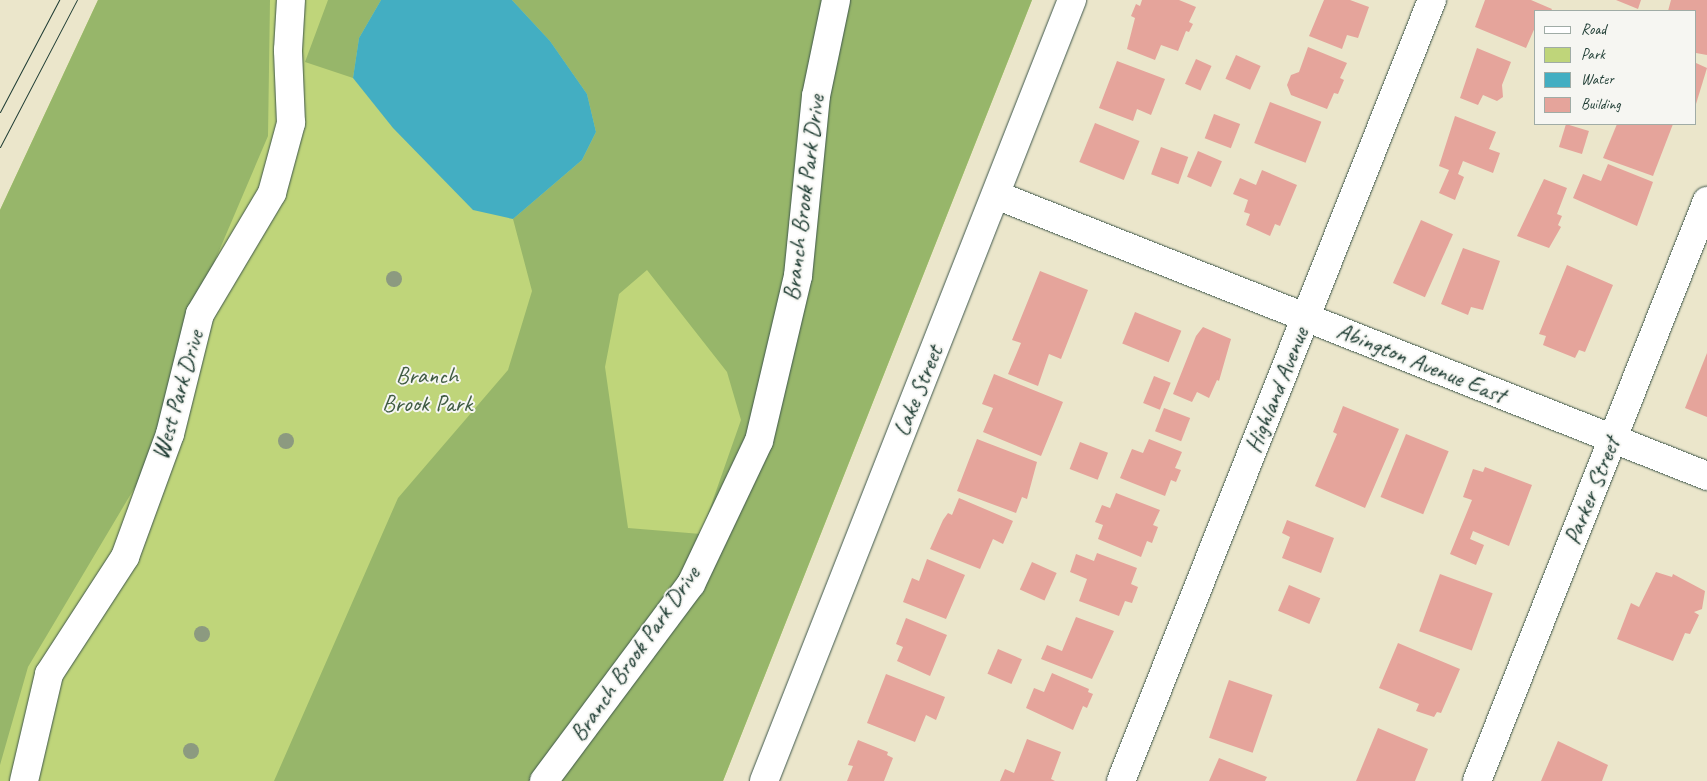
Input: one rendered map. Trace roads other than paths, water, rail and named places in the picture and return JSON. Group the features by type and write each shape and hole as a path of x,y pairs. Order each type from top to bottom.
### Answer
{"street":[{"name":"West Park Drive","path":"24,781 49,674 125,557 170,434 200,314 272,193 291,123 288,50 291,0"},
{"name":"Branch Brook Park Drive","path":"544,781 691,584 759,441 798,276 816,96 836,0"},
{"name":"Lake Street","path":"764,781 1072,0"},
{"name":"Highland Avenue","path":"1121,781 1432,0"},
{"name":"Abington Avenue East","path":"996,195 1707,476"},
{"name":"Parker Street","path":"1477,781 1707,202"}],"water":[{"path":"381,0 512,0 550,41 587,94 596,132 582,160 513,219 473,210 393,128 353,78 359,38"}],"tram line":[{"path":"0,112 59,0"},
{"path":"0,147 77,0"}],"park label":[{"name":"Branch Brook Park","path":"427,390"}]}
